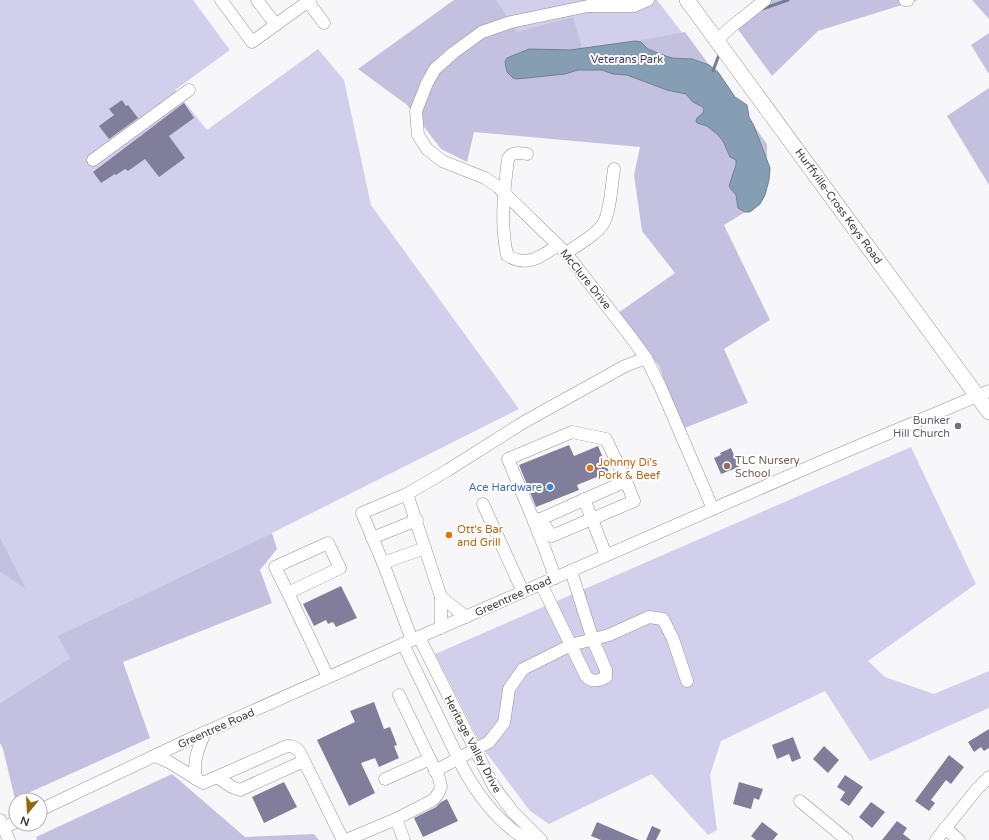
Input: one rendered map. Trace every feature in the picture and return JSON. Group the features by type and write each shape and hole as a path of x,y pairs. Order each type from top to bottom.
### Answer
{"main road":[{"name":"Hurffville-Cross Keys Road","path":"687,0 983,394 989,412"}],"street":[{"path":"221,0 252,42 309,1 324,23"},
{"path":"257,0 276,25"},
{"name":"McClure Drive","path":"648,0 634,6 588,6 570,9 511,22 482,32 453,53 436,69 427,83 416,110 418,135 427,149 442,161 486,178 504,192 562,249 646,358 660,386 713,509"},
{"path":"721,44 731,27 765,0"},
{"path":"93,160 189,90"},
{"path":"527,154 515,153 510,155 508,159 504,192 503,234 507,255 514,260 526,261 539,258 562,249 598,230 604,224 607,215 614,169"},
{"path":"411,640 383,563 362,513 407,494 524,422 625,366 646,358"},
{"name":"Greentree Road","path":"48,806 205,732 411,640 823,461 983,394"},
{"path":"537,520 552,536 634,501 606,439 572,432 508,459 537,520 555,578"},
{"path":"537,520 626,481"},
{"path":"407,494 417,520 441,597 441,628"},
{"path":"584,499 606,555"},
{"path":"483,504 523,592"},
{"path":"372,538 417,520"},
{"path":"288,593 340,568 328,543 274,568 288,593 328,677"},
{"path":"383,563 425,548"},
{"path":"542,584 586,676 594,681 600,681 606,677 606,670 593,640 571,571"},
{"path":"441,597 466,617"},
{"path":"435,771 489,742 504,723 509,690 523,669 571,645 609,635 649,617 663,619 673,639 687,681"},
{"name":"Heritage Valley Drive","path":"411,640 502,800 520,821 541,840"},
{"name":"Heritage Valley Drive","path":"411,640 459,758 471,782 484,801 504,823 526,840"},
{"path":"154,756 169,762 203,783 287,746 293,746 302,753 304,761 345,840 396,819 433,800 441,787 430,759 399,695"},
{"path":"196,780 194,767 205,732"},
{"path":"385,779 430,759"},
{"path":"218,777 232,788 240,790 304,761"},
{"path":"936,840 977,789 989,777"},
{"path":"800,802 847,840"},
{"path":"396,819 404,840"},
{"path":"1,826 9,840"},
{"path":"945,828 959,840"}],"green space":[{"path":"0,0 193,0 230,50 175,90 207,130 318,49 344,80 371,205 519,409 272,533 57,636 70,658 0,703 0,572 25,588 0,537"},
{"name":"Veterans Park","path":"454,0 657,0 754,126 770,168 750,212 446,5"},
{"path":"454,0 496,0 517,32 573,17 583,51 685,32 767,144 767,159 757,205 724,225 770,320 724,349 748,403 682,429 659,366 618,313 675,273 642,231 634,175 640,147 474,132 467,162 441,149 407,105 358,69"},
{"path":"764,0 918,0 818,31 772,76 731,20"},
{"path":"972,0 989,0 989,19"},
{"path":"989,33 989,74 971,45"},
{"path":"989,88 989,185 947,116"},
{"path":"911,447 976,584 868,661 885,677 934,694 989,671 989,708 870,761 825,691 721,741 710,775 717,830 708,835 652,774 549,824 530,811 482,747 435,654"},
{"path":"272,533 277,549 260,570 272,603 123,662 150,738 30,792 13,792 3,749 0,743 0,703 70,658 57,636"},
{"path":"0,537 26,589 0,572"},
{"path":"172,774 245,837 314,834 319,840 37,840 36,837"}],"water":[{"path":"635,41 641,42 648,49 672,58 692,59 709,65 718,72 735,97 747,105 749,117 770,168 769,180 765,195 760,204 750,212 745,212 738,208 736,195 729,186 736,165 736,160 730,157 723,141 718,135 707,126 697,123 697,118 703,113 704,108 693,102 686,94 667,90 627,75 613,74 602,70 578,70 565,74 517,79 513,78 507,72 505,62 507,58 529,49 570,50"}],"building":[{"path":"122,100 138,118 109,139 99,126 114,115 109,109"},
{"path":"184,103 194,118 169,136 185,158 159,177 145,159 128,171 125,169 101,183 93,172"},
{"path":"569,445 574,456 598,446 609,472 577,485 579,490 536,507 519,465"},
{"path":"731,448 739,467 721,474 714,458 721,455 720,453"},
{"path":"341,586 357,618 336,627 333,622 328,624 326,620 314,626 303,604"},
{"path":"374,702 384,729 390,727 397,745 394,746 399,758 379,767 375,758 361,763 375,793 349,806 317,740 355,722 350,711"},
{"path":"989,729 989,748 984,751 981,747 974,752 968,742"},
{"path":"793,737 801,758 792,762 789,754 777,759 772,745"},
{"path":"824,746 839,760 828,773 813,759"},
{"path":"949,755 964,767 951,784 946,780 931,800 935,803 929,811 915,801"},
{"path":"845,775 863,787 849,806 840,800 845,792 837,787"},
{"path":"284,782 297,807 264,823 252,797"},
{"path":"739,782 763,789 759,800 754,798 751,809 733,804"},
{"path":"447,799 458,821 423,837 414,818 436,807"},
{"path":"871,802 885,812 872,828 859,817"},
{"path":"897,821 907,828 903,834 911,840 882,840"},
{"path":"597,822 639,840 601,840 591,836"},
{"path":"762,822 778,834 773,840 756,840 751,836"},
{"path":"652,826 661,830 656,840 646,840"}],"waterway":[{"path":"762,9 788,0"},
{"path":"713,71 720,52"}],"place":[{"name":"Bunker Hill Church","path":"958,426"},
{"name":"TLC Nursery School","path":"727,466"},
{"name":"Johnny Di's Pork & Beef","path":"590,468"},
{"name":"Ace Hardware","path":"550,487"},
{"name":"Ott's Bar and Grill","path":"449,535"}]}
